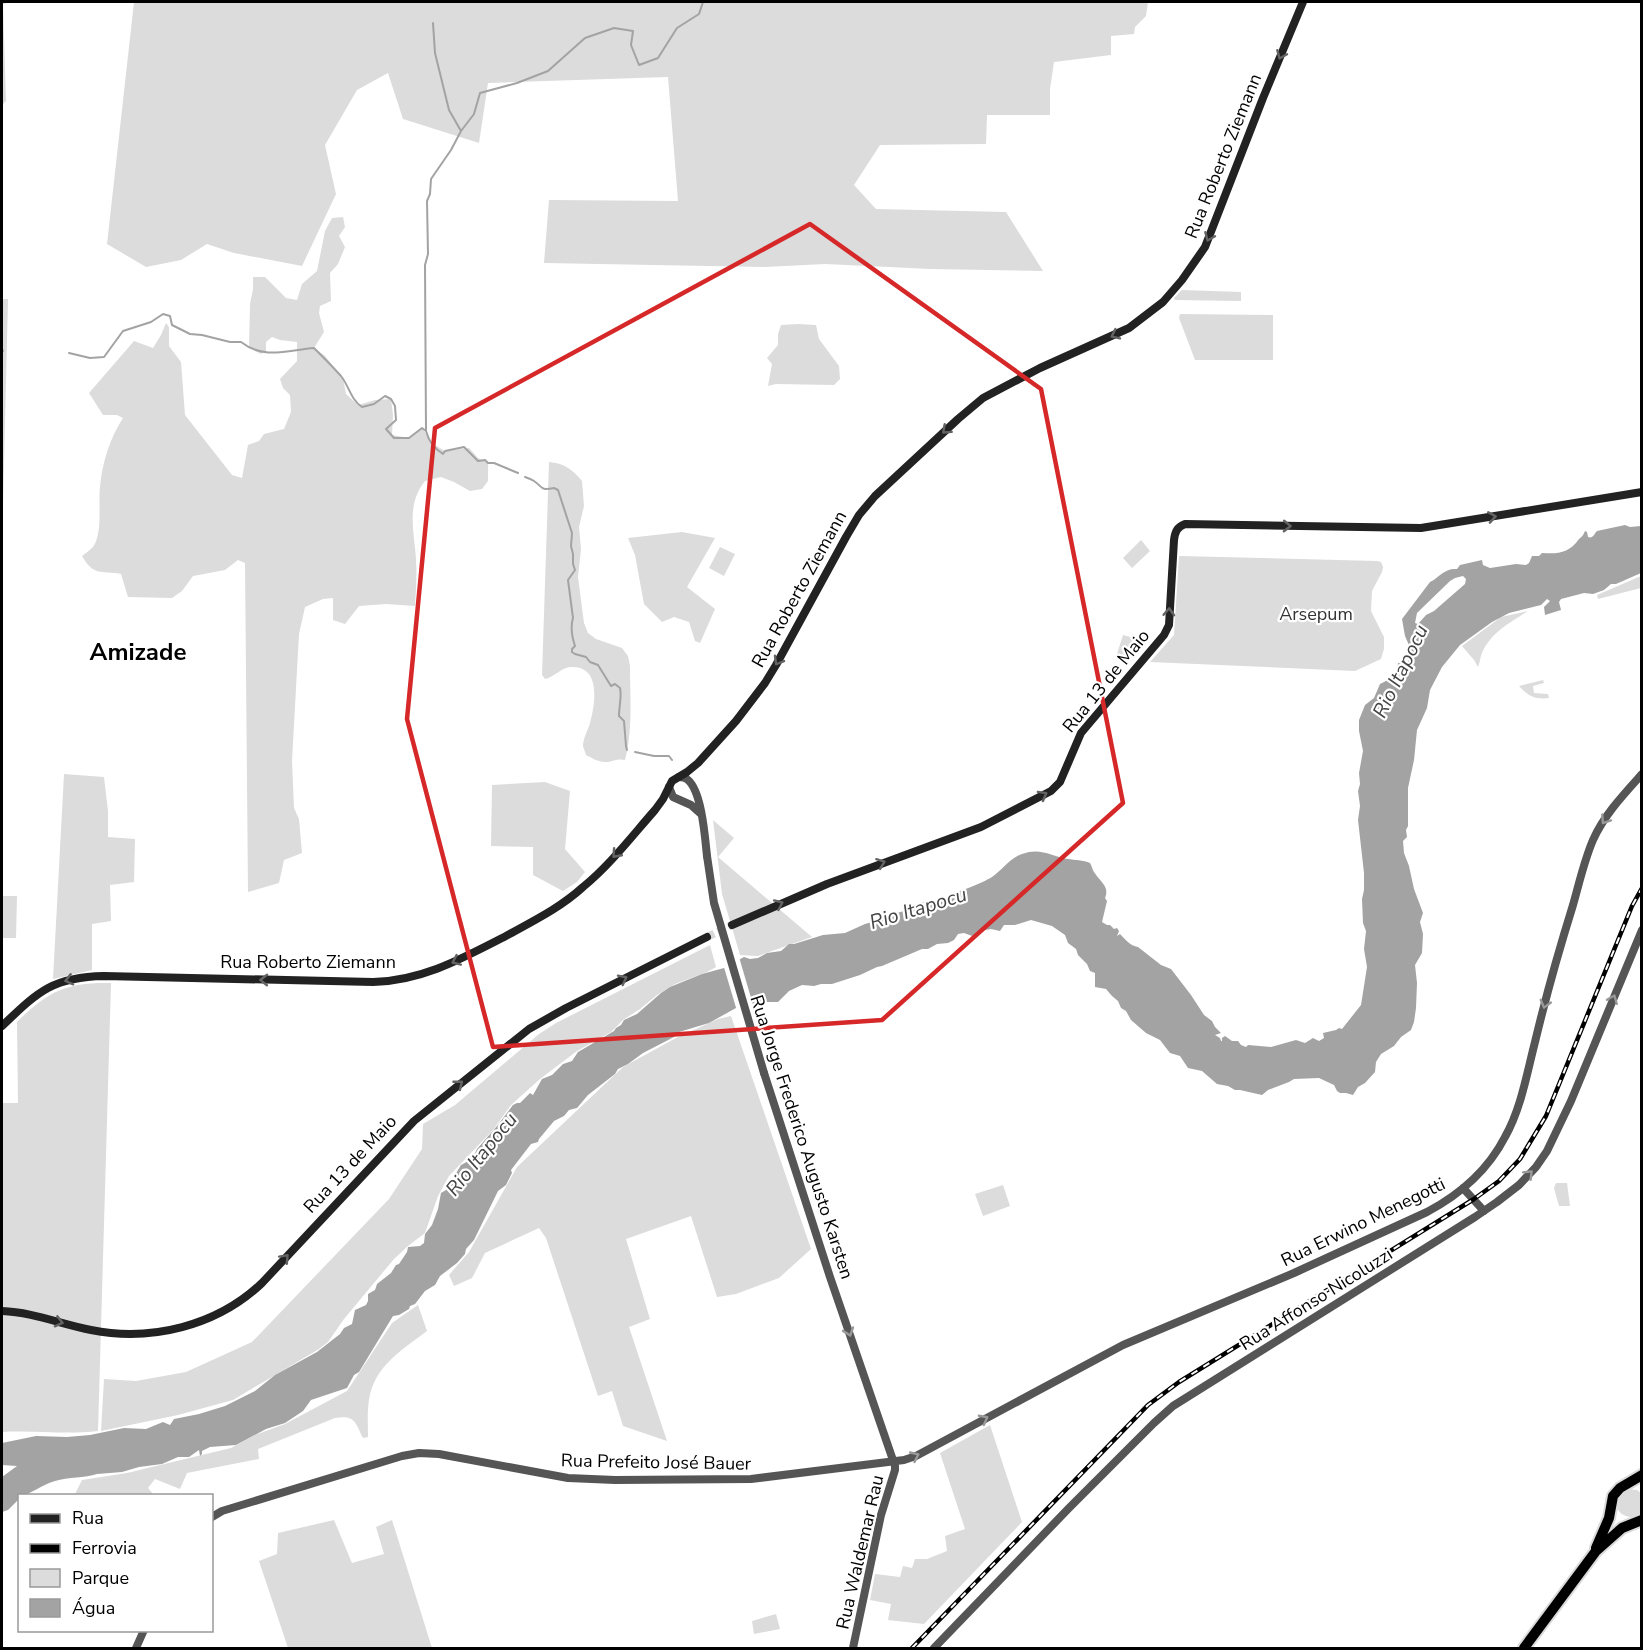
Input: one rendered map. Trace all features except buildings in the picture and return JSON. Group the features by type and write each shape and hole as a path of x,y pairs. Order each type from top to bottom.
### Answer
{"highway":[{"path":"1592,1556 1607,1524 1616,1492 1641,1475"},
{"path":"1626,1485 1641,1488"},
{"path":"1612,1504 1614,1512 1621,1520 1637,1521"},
{"path":"1524,1648 1592,1556 1622,1528 1637,1521"}],"main road":[{"name":"Rua Roberto Ziemann","path":"2,1026 38,993 61,982 81,977 373,982 404,979 428,973 464,958 556,909 597,874 655,810 672,781 698,763 736,721 765,683 846,537 859,515 875,495 983,398 1040,368 1129,327 1163,302 1185,277 1205,247 1303,2"},
{"name":"Rua 13 de Maio","path":"732,926 837,880 981,827 1054,788 1062,777 1081,733 1167,630 1174,540 1180,526 1421,528 1641,492"},
{"name":"Rua 13 de Maio","path":"2,1311 22,1313 106,1332 130,1334 176,1329 221,1311 258,1286 414,1120 529,1029 707,937"}],"street":[{"name":"Rua Erwino Menegotti","path":"894,1462 916,1456 1123,1345 1294,1273 1427,1212 1444,1203 1463,1188 1491,1159 1510,1127 1588,852 1605,819 1641,774"},
{"name":"Rua Jorge Frederico Augusto Karsten","path":"679,777 689,781 700,806 714,903 764,1073 830,1277 894,1462"},
{"path":"669,787 673,797 691,805 702,816"},
{"name":"Rua Affonso Nicoluzzi","path":"934,1648 1173,1406 1484,1211 1519,1185 1547,1151 1571,1101 1641,930"},
{"path":"1463,1188 1484,1211"},
{"name":"Rua Prefeito José Bauer","path":"213,1516 222,1511 420,1453 439,1454 568,1478 606,1480 751,1479 894,1462"},
{"name":"Rua Waldemar Rau","path":"853,1648 881,1515 895,1470 894,1462"},
{"path":"136,1648 143,1632"}],"highlighted area":[{"path":"810,224 1041,389 1123,803 882,1020 493,1047 407,719 435,428"}],"green space":[{"path":"2,2 12,2 3,4 6,101 2,105"},
{"path":"134,2 1148,2 1146,16 1135,27 1134,34 1111,36 1111,55 1054,62 1050,89 1050,115 987,115 986,144 880,145 854,185 876,209 1006,212 1043,271 825,264 765,267 544,263 549,200 678,201 668,77 488,83 479,143 403,119 388,73 357,90 325,145 336,194 302,266 234,253 207,244 181,260 146,267 107,244"},
{"path":"343,217 345,227 339,236 345,247 338,264 330,273 331,301 320,306 319,313 324,332 314,348 325,356 343,378 346,394 358,405 375,400 391,399 392,435 409,438 422,428 433,444 445,451 469,448 478,458 488,463 488,481 482,489 470,491 441,477 425,481 419,490 413,509 416,565 415,606 386,604 359,606 345,624 333,620 333,598 323,599 305,607 299,634 292,761 294,808 299,819 302,853 284,860 279,883 248,892 245,563 238,560 225,570 193,576 182,591 172,598 128,597 121,574 94,570 86,563 82,556 93,547 98,534 101,478 107,451 123,418 117,415 103,415 89,393 134,341 153,348 166,323 169,327 169,346 181,362 185,415 232,475 242,478 248,445 259,441 264,434 284,429 291,412 290,395 283,388 280,379 297,361 297,342 272,337 266,342 266,351 261,354 249,348 253,277 265,277 286,298 297,300 302,284 317,271 325,231 332,218"},
{"path":"1182,290 1241,292 1241,301 1175,300 1174,298"},
{"path":"2,299 8,299 2,547"},
{"path":"1180,314 1273,315 1273,360 1195,360 1179,318"},
{"path":"781,325 816,325 819,339 839,366 840,379 834,385 776,384 768,386 772,364 767,358 778,345"},
{"path":"549,462 568,468 582,481 584,506 579,527 581,549 578,577 584,623 588,633 596,639 622,648 628,656 630,713 625,760 602,762 586,755 583,743 590,723 594,696 592,679 587,672 580,668 570,667 545,679 542,675"},
{"path":"682,532 715,538 687,587 715,609 700,643 695,641 689,622 674,617 662,622 644,604 635,555 628,538"},
{"path":"1141,540 1150,551 1132,568 1123,558"},
{"path":"720,547 735,554 724,576 709,568"},
{"name":"Arsepum","path":"1179,556 1381,562 1382,572 1372,591 1371,611 1384,637 1381,659 1355,671 1150,662 1174,635"},
{"path":"1641,576 1641,588 1598,599 1597,595"},
{"path":"1528,611 1490,639 1482,653 1478,667 1462,646 1501,617"},
{"path":"1123,635 1134,638 1127,660 1116,657"},
{"path":"1543,680 1544,683 1533,686 1534,693 1548,694 1549,698 1532,696 1519,686"},
{"path":"64,774 104,777 108,837 135,839 134,882 110,885 111,921 92,924 92,970 53,979"},
{"path":"545,782 570,791 565,849 585,872 577,882 563,891 533,875 533,847 491,846 492,785"},
{"path":"713,820 734,838 718,857 812,937 758,956 740,955 722,894"},
{"path":"2,896 17,896 16,938 2,938"},
{"path":"710,945 716,967 675,984 657,995 623,1020 611,1032 577,1051 511,1105 493,1130 449,1176 438,1196 425,1233 394,1259 328,1342 233,1400 178,1415 101,1431 104,1379 136,1381 186,1372 252,1342 389,1199 422,1149 423,1124 455,1105 539,1034 556,1023"},
{"path":"111,983 98,1431 2,1432 2,1103 18,1103 17,1022 28,1011 59,990 82,984"},
{"path":"731,1016 811,1249 779,1278 736,1294 717,1297 691,1216 626,1239 650,1319 629,1327 667,1441 623,1426 612,1391 598,1396 546,1238 539,1228 485,1253 472,1278 454,1286 449,1275 469,1252 517,1167 623,1067 676,1038 718,1019"},
{"path":"1556,1183 1567,1183 1570,1206 1559,1206 1554,1188"},
{"path":"1003,1185 1010,1206 983,1216 975,1194"},
{"path":"418,1305 427,1331 399,1352 383,1368 377,1378 369,1400 368,1437 363,1438 351,1419 335,1418 258,1449 259,1459 187,1473 180,1489 155,1479 148,1488 153,1494 75,1494 82,1480 127,1473 231,1448 255,1435 285,1424 347,1391 392,1323"},
{"path":"990,1425 1022,1522 924,1624 888,1620 891,1604 870,1600 875,1574 900,1577 903,1566 912,1568 915,1559 927,1559 947,1551 945,1536 965,1529 940,1453"},
{"path":"1627,1489 1641,1493 1641,1514 1631,1517 1621,1514 1618,1510 1616,1506 1619,1496"},
{"path":"334,1520 352,1563 384,1554 376,1527 392,1520 432,1648 288,1648 259,1561 277,1554 278,1533"},
{"path":"776,1614 780,1629 754,1634 752,1621"}],"water":[{"name":"Rio Itapocu","path":"1625,525 1641,526 1641,573 1611,584 1604,590 1593,594 1584,593 1561,599 1559,602 1561,610 1545,615 1544,607 1550,601 1547,599 1541,605 1509,613 1492,622 1460,645 1442,667 1430,690 1427,708 1417,730 1408,788 1407,837 1403,841 1414,889 1423,913 1420,922 1423,934 1422,953 1415,965 1417,983 1414,1022 1411,1030 1394,1046 1381,1054 1376,1062 1375,1072 1358,1087 1353,1095 1340,1093 1334,1085 1319,1078 1294,1079 1262,1095 1217,1084 1202,1071 1188,1068 1180,1056 1170,1053 1160,1040 1146,1033 1131,1020 1118,1001 1106,989 1095,987 1095,973 1090,971 1076,949 1068,943 1065,935 1052,926 1031,920 1015,925 1004,925 1000,931 985,930 975,937 964,933 958,934 948,943 922,949 860,975 832,984 802,985 789,991 778,1002 763,1002 736,1008 709,1023 679,1032 618,1069 615,1074 588,1095 577,1108 569,1110 564,1116 554,1121 538,1142 531,1144 511,1170 512,1173 506,1185 498,1191 465,1254 440,1276 435,1285 425,1291 415,1304 399,1315 393,1316 347,1388 311,1400 303,1411 285,1423 266,1429 236,1445 210,1447 202,1451 200,1456 199,1450 189,1457 178,1457 162,1464 122,1472 55,1481 28,1494 18,1494 18,1500 8,1510 2,1512 2,1477 17,1466 2,1465 2,1443 36,1436 67,1437 124,1428 146,1429 163,1422 170,1425 174,1419 225,1406 255,1391 275,1375 317,1352 340,1334 344,1328 352,1324 355,1310 366,1305 368,1294 375,1290 377,1284 399,1264 408,1247 420,1246 424,1243 425,1234 432,1225 438,1209 441,1193 446,1190 461,1165 472,1159 477,1149 513,1105 520,1103 530,1093 533,1095 542,1079 552,1075 563,1064 572,1061 578,1052 614,1031 624,1020 637,1014 670,987 724,968 744,957 758,958 767,953 781,951 789,944 823,935 845,933 916,904 946,898 949,894 992,877 1022,854 1034,851 1090,863 1106,890 1107,901 1102,922 1114,929 1117,928 1119,931 1117,936 1120,934 1130,944 1171,969 1204,1015 1221,1033 1215,1035 1221,1041 1225,1036 1246,1047 1248,1045 1271,1047 1296,1040 1305,1043 1313,1038 1319,1041 1324,1038 1323,1033 1342,1029 1361,1005 1367,967 1362,899 1364,873 1358,820 1359,773 1363,751 1359,720 1365,705 1374,698 1380,684 1396,676 1398,663 1405,664 1411,658 1412,652 1405,636 1402,619 1430,582 1445,571 1482,560 1483,565 1490,568 1516,564 1526,565 1532,556 1563,552 1575,544 1585,531 1588,537 1592,537 1597,531","holes":["1463,576 1466,579 1465,584 1418,624 1415,623 1417,613 1450,581"]}],"pier":[{"path":"739,957 754,1008 737,1011 723,964"}],"waterway":[{"path":"461,131 474,114 480,93 517,83 548,71 585,38 614,28 633,31 631,45 639,65 658,58 677,28 699,14 703,2"},
{"path":"426,431 427,201 431,179 461,131 449,110 435,53 433,23"},
{"path":"69,353 90,358 104,357 123,331 151,322 163,314 170,316 172,325 190,334 241,342 258,351 276,352 314,348 341,376 355,401 362,407 374,404 385,396 391,399 395,406 396,420 386,429 394,438 409,438 422,428 426,431 432,444 443,454 445,451 464,447 478,461 485,460 518,473"},
{"path":"525,477 544,489 558,490 572,533 571,546 575,570 568,580 575,646 572,652 598,665 611,686 615,684 620,688 619,716 624,721 627,750"},
{"path":"635,752 669,756 672,760"}],"tunnel":[{"path":"707,937 732,925"}],"railway":[{"path":"912,1648 1148,1405 1179,1382 1474,1199 1499,1181 1520,1159 1546,1116 1632,906 1642,888"}],"district":[{"name":"Amizade","path":"138,652"}]}
